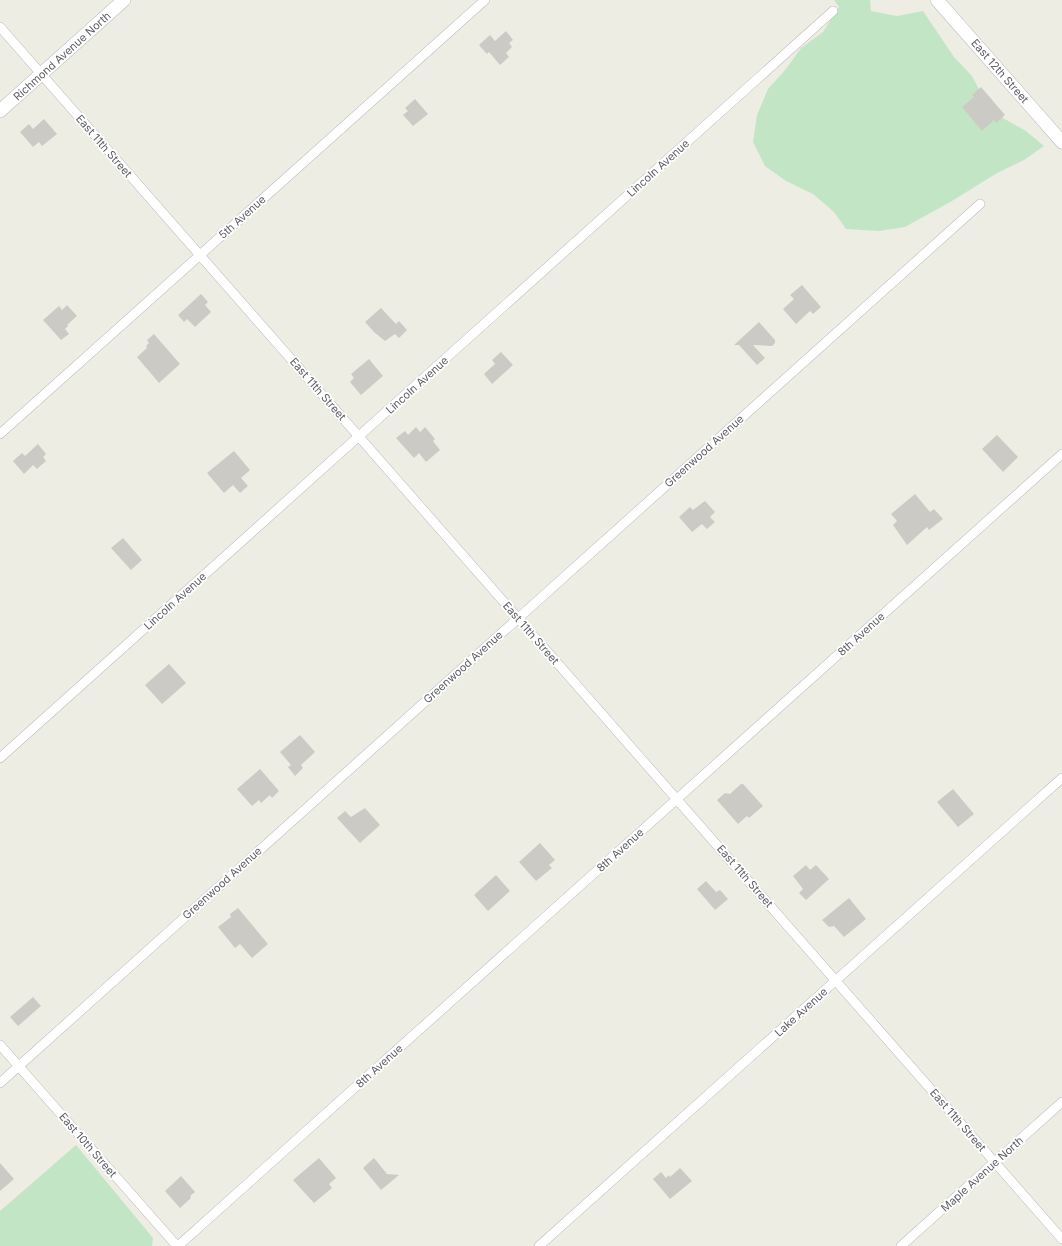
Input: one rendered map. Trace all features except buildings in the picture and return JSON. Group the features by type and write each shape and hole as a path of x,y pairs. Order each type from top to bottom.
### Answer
{"street":[{"name":"Richmond Avenue North","path":"0,111 124,0"},
{"name":"5th Avenue","path":"0,434 485,0"},
{"name":"East 12th Street","path":"937,0 1062,142"},
{"name":"Lincoln Avenue","path":"0,758 833,11"},
{"name":"East 11th Street","path":"0,27 1062,1239"},
{"name":"Greenwood Avenue","path":"0,1083 980,204"},
{"name":"8th Avenue","path":"178,1246 1062,454"},
{"name":"Lake Avenue","path":"539,1246 1062,778"},
{"name":"East 10th Street","path":"0,1045 178,1246"},
{"name":"Maple Avenue North","path":"901,1246 1062,1102"}],"green space":[{"path":"834,0 870,0 871,11 897,16 923,11 954,57 972,76 985,100 1003,118 1026,131 1044,146 1024,160 997,173 952,201 905,227 879,231 846,229 834,212 813,194 786,181 765,166 753,142 757,115 768,89 786,69 801,48 823,32 839,7"},
{"path":"76,1145 153,1238 152,1246 0,1246 0,1211"}]}
